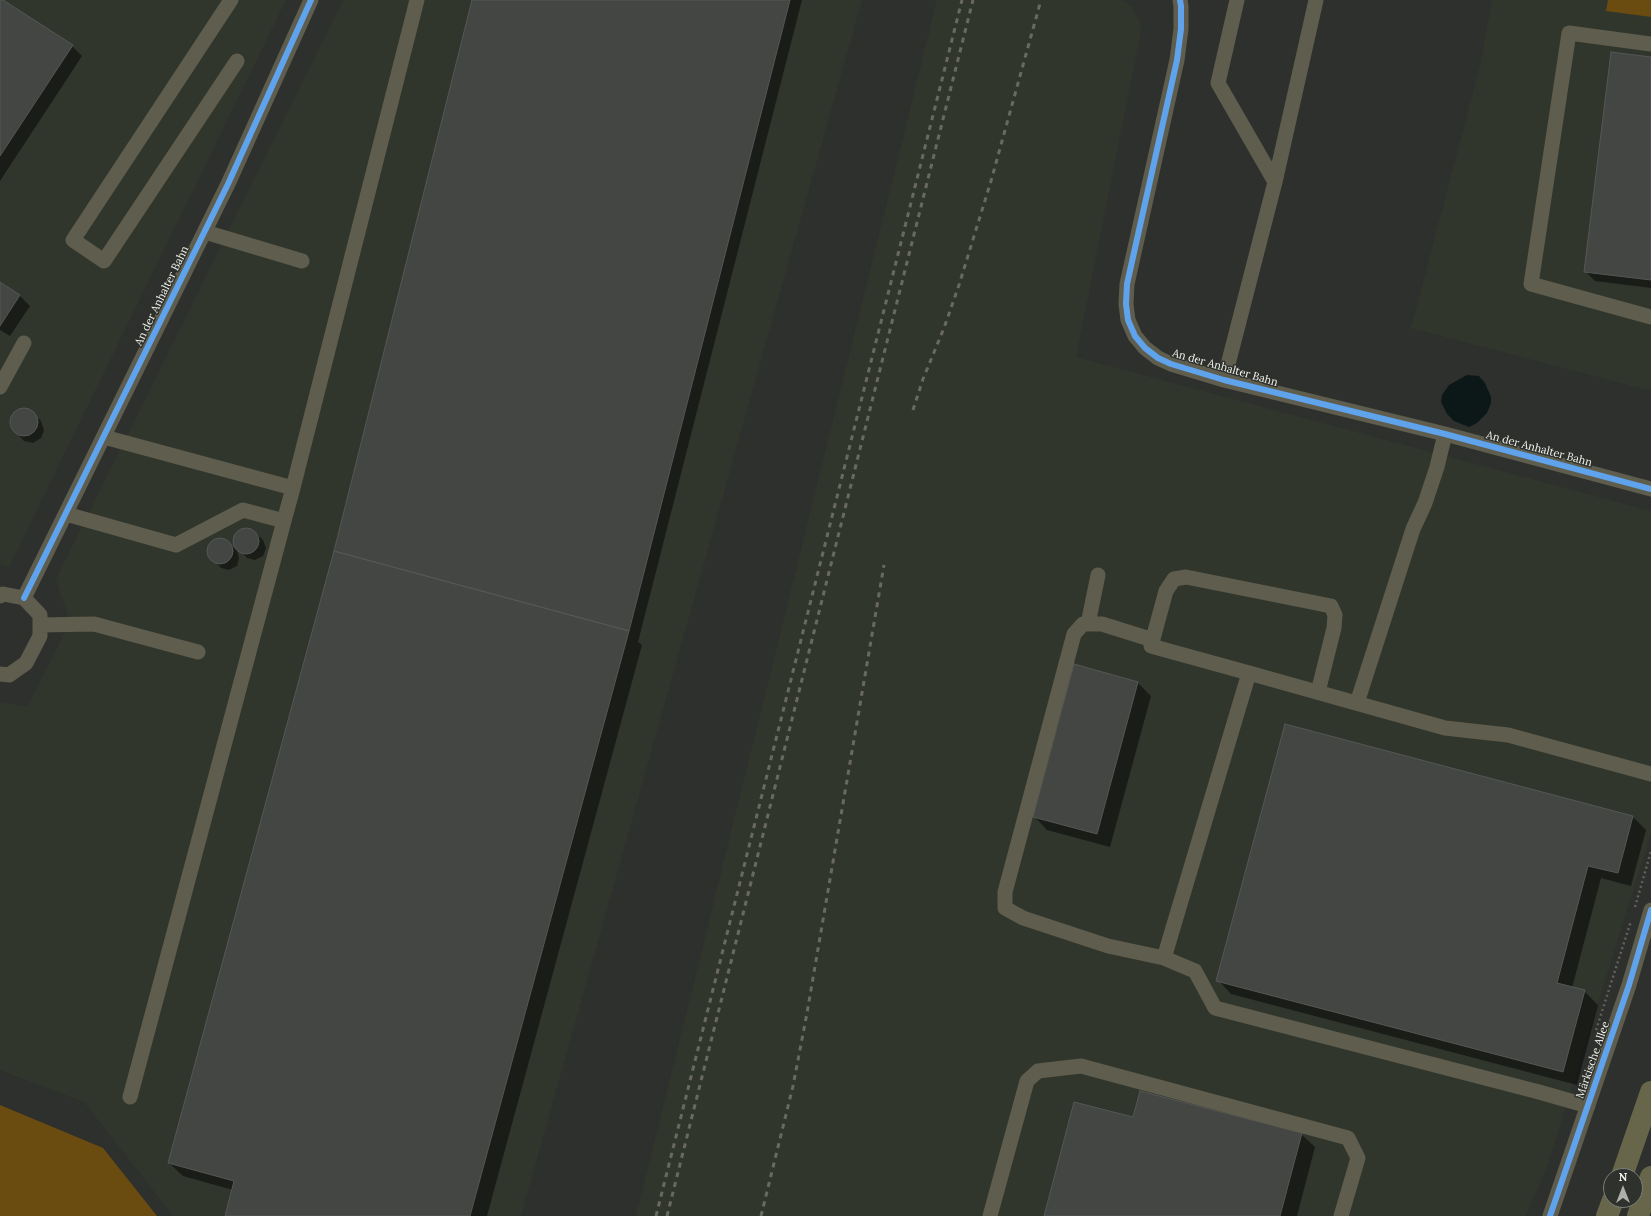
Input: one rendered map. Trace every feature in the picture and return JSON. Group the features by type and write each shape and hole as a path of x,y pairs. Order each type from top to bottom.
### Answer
{"highway":[{"path":"1625,1168 1651,1092"},
{"path":"1638,1216 1651,1176"}],"street":[{"path":"231,0 73,240 104,261 237,61"},
{"name":"An der Anhalter Bahn","path":"24,598 205,232 311,0"},
{"path":"130,1097 293,488 417,0"},
{"name":"An der Anhalter Bahn","path":"1180,0 1182,6 1181,29 1177,60 1127,284 1126,304 1128,320 1135,336 1145,348 1158,358 1171,364 1224,380 1445,434 1651,489"},
{"path":"1237,0 1218,83 1275,182"},
{"path":"1224,380 1275,182 1316,0"},
{"path":"1651,44 1569,33 1532,284 1651,317"},
{"path":"205,232 302,262"},
{"path":"0,387 24,343"},
{"path":"1357,703 1413,529 1425,503 1437,467 1445,434"},
{"path":"104,437 293,488"},
{"path":"66,514 176,545 243,510 284,521"},
{"path":"1088,624 1098,575"},
{"path":"1318,692 1336,615 1331,606 1186,577 1174,579 1166,591 1151,646 1444,728 1508,735 1651,774"},
{"path":"0,596 3,594 24,598 40,615 40,636 26,663 9,675 0,674"},
{"path":"40,625 94,624 198,652"},
{"path":"1153,640 1102,624 1083,624 1074,634 1005,892 1005,908 1023,918 1108,946 1164,958 1195,971 1215,1008 1588,1106"},
{"path":"1164,958 1249,673"},
{"name":"Märkische Allee","path":"1550,1216 1629,985 1651,910"},
{"path":"990,1216 1027,1081 1038,1071 1081,1066 1348,1138 1358,1158 1341,1216"}],"path":[{"path":"1635,908 1651,851"},
{"path":"1596,1032 1633,915"}],"shaded area":[{"path":"0,0 286,0 9,567 0,564"},
{"path":"343,0 862,0 521,1216 173,1216 84,1102 0,1070 0,702 27,707 70,622 56,579"},
{"path":"937,0 1123,0 1132,7 1142,26 1076,357 1651,511 1651,833 1548,1164 1526,1216 636,1216"},
{"path":"1492,0 1608,0 1607,11 1651,17 1651,391 1411,328 1480,66"},
{"path":"1608,0 1651,0 1651,17 1606,11"},
{"path":"1467,375 1479,376 1485,383 1491,397 1491,403 1487,413 1477,423 1469,427 1454,421 1447,414 1441,402 1442,395 1449,385"},
{"path":"0,1105 103,1148 157,1216 0,1216"}],"building":[{"path":"0,0 3,0 73,45 0,156"},
{"path":"472,0 790,0 629,631 334,551"},
{"path":"1611,52 1651,57 1651,280 1584,272"},
{"path":"0,282 20,295 0,326"},
{"path":"24,408 34,412 38,422 34,432 24,436 14,432 10,422 14,412"},
{"path":"246,528 255,532 259,541 255,550 246,554 237,550 233,541 237,532"},
{"path":"220,538 229,542 233,551 229,560 220,564 211,560 207,551 211,542"},
{"path":"334,551 629,631 470,1216 225,1216 234,1181 168,1163"},
{"path":"1074,664 1138,682 1097,834 1033,817"},
{"path":"1285,724 1633,816 1618,873 1588,866 1557,983 1585,990 1563,1072 1216,981"},
{"path":"1140,1091 1302,1133 1280,1216 1044,1216 1074,1102 1133,1117"}],"railway":[{"path":"656,1216 962,0"},
{"path":"667,1216 973,0"},
{"path":"913,410 923,379 944,328 959,285 991,181 1041,0"},
{"path":"761,1216 793,1086 807,1013 884,565"}],"cycle path":[{"path":"24,598 228,184 311,0"},
{"path":"1180,0 1181,29 1177,60 1127,284 1126,304 1128,320 1135,336 1145,348 1158,358 1171,364 1224,380 1445,434 1651,489"},
{"path":"1550,1216 1629,985 1651,910"}]}
